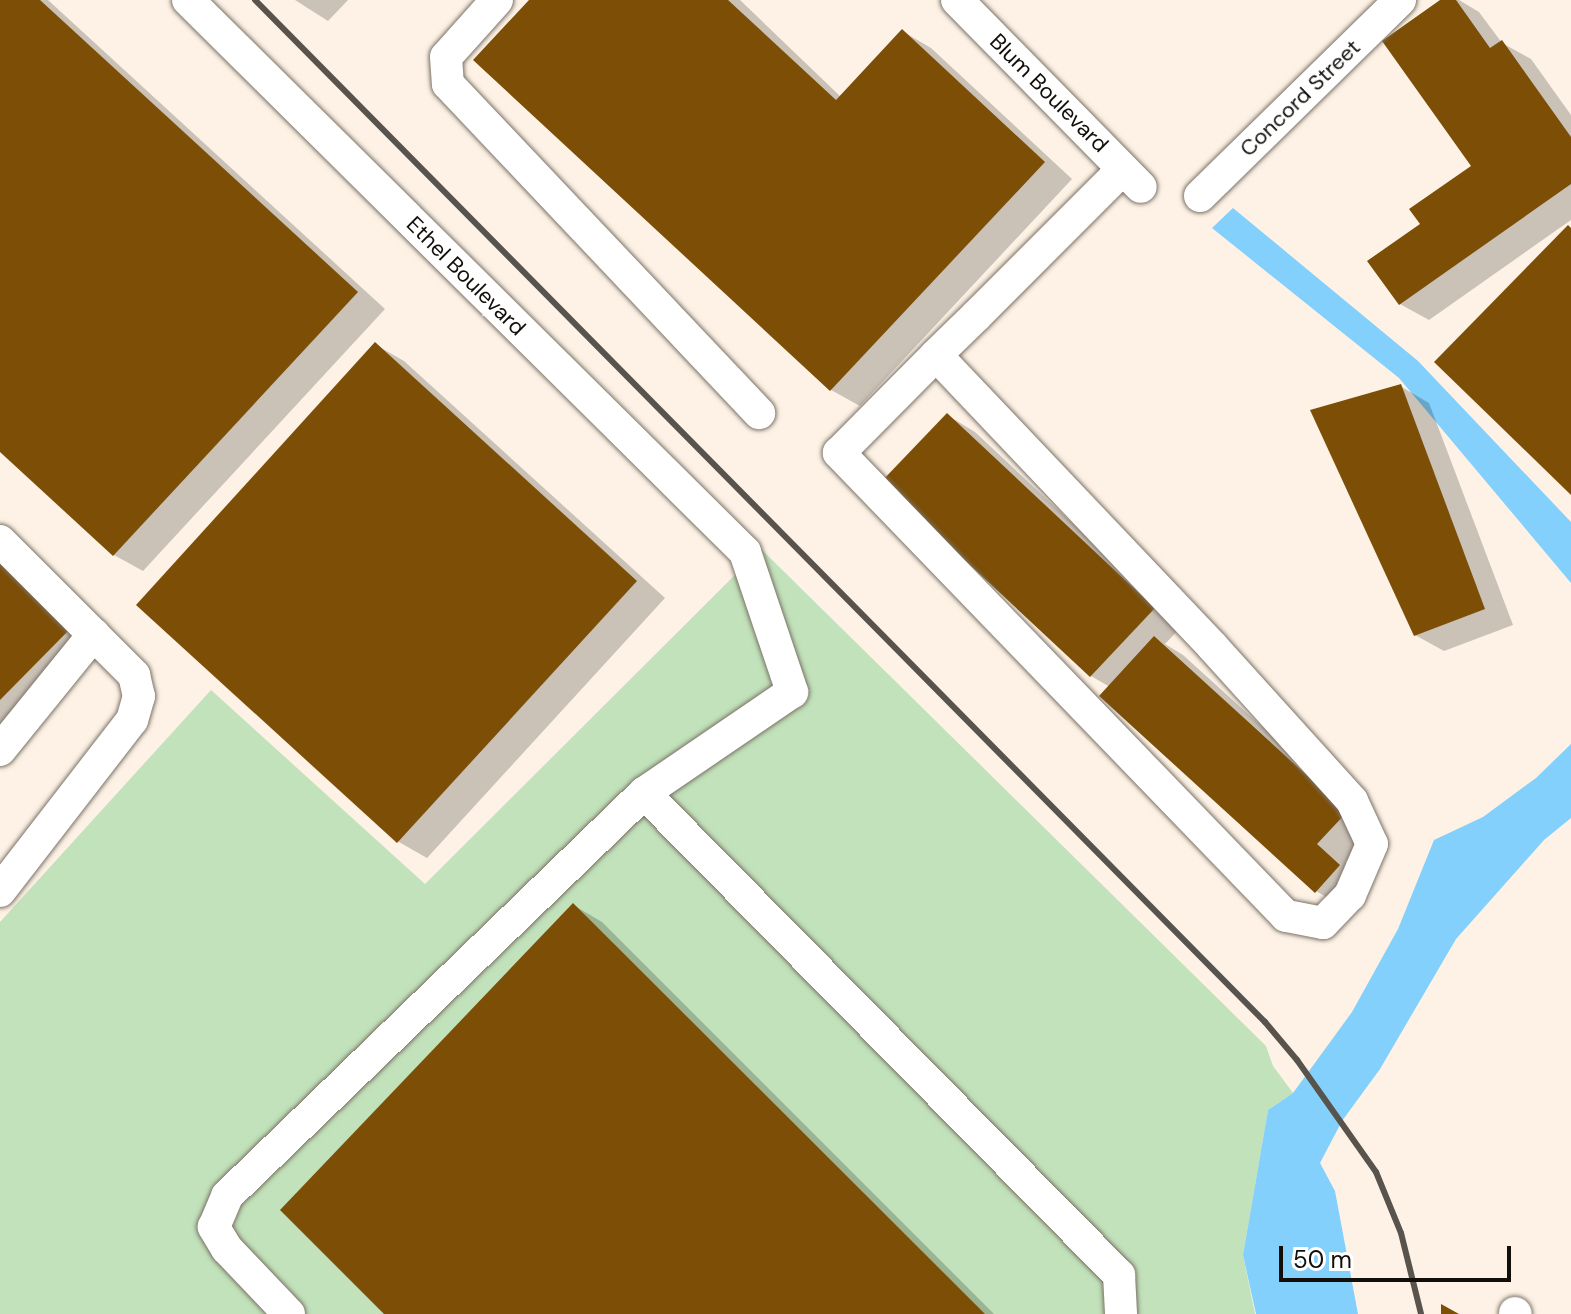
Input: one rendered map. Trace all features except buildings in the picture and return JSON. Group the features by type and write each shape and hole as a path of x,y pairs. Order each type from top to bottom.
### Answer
{"street":[{"name":"Ethel Boulevard","path":"188,0 745,552 792,692 644,793"},
{"path":"497,0 446,57 448,84 759,413"},
{"name":"Blum Boulevard","path":"936,355 1132,178 957,0"},
{"name":"Concord Street","path":"1200,196 1400,0"},
{"path":"936,355 1212,646 1352,801 1372,844 1350,895 1323,923 1286,916 839,453 936,355"},
{"path":"0,541 134,675 139,696 132,720 0,891"},
{"path":"0,750 94,634"},
{"path":"289,1314 227,1249 214,1227 227,1196 644,793 1119,1275 1121,1314"}],"green space":[{"path":"761,549 1266,1046 1273,1066 1293,1093 1268,1110 1243,1255 1255,1314 0,1314 0,922 211,690 425,884"}],"water":[{"path":"1233,208 1418,361 1571,522 1571,583 1399,378 1212,228"},
{"path":"1571,744 1571,818 1544,840 1456,939 1380,1069 1342,1121 1320,1163 1335,1191 1358,1314 1256,1314 1243,1255 1268,1110 1293,1093 1352,1012 1398,929 1434,840 1483,817 1536,778"}],"railway":[{"path":"255,0 1265,1022 1297,1060 1376,1172 1401,1233 1421,1314"}]}
